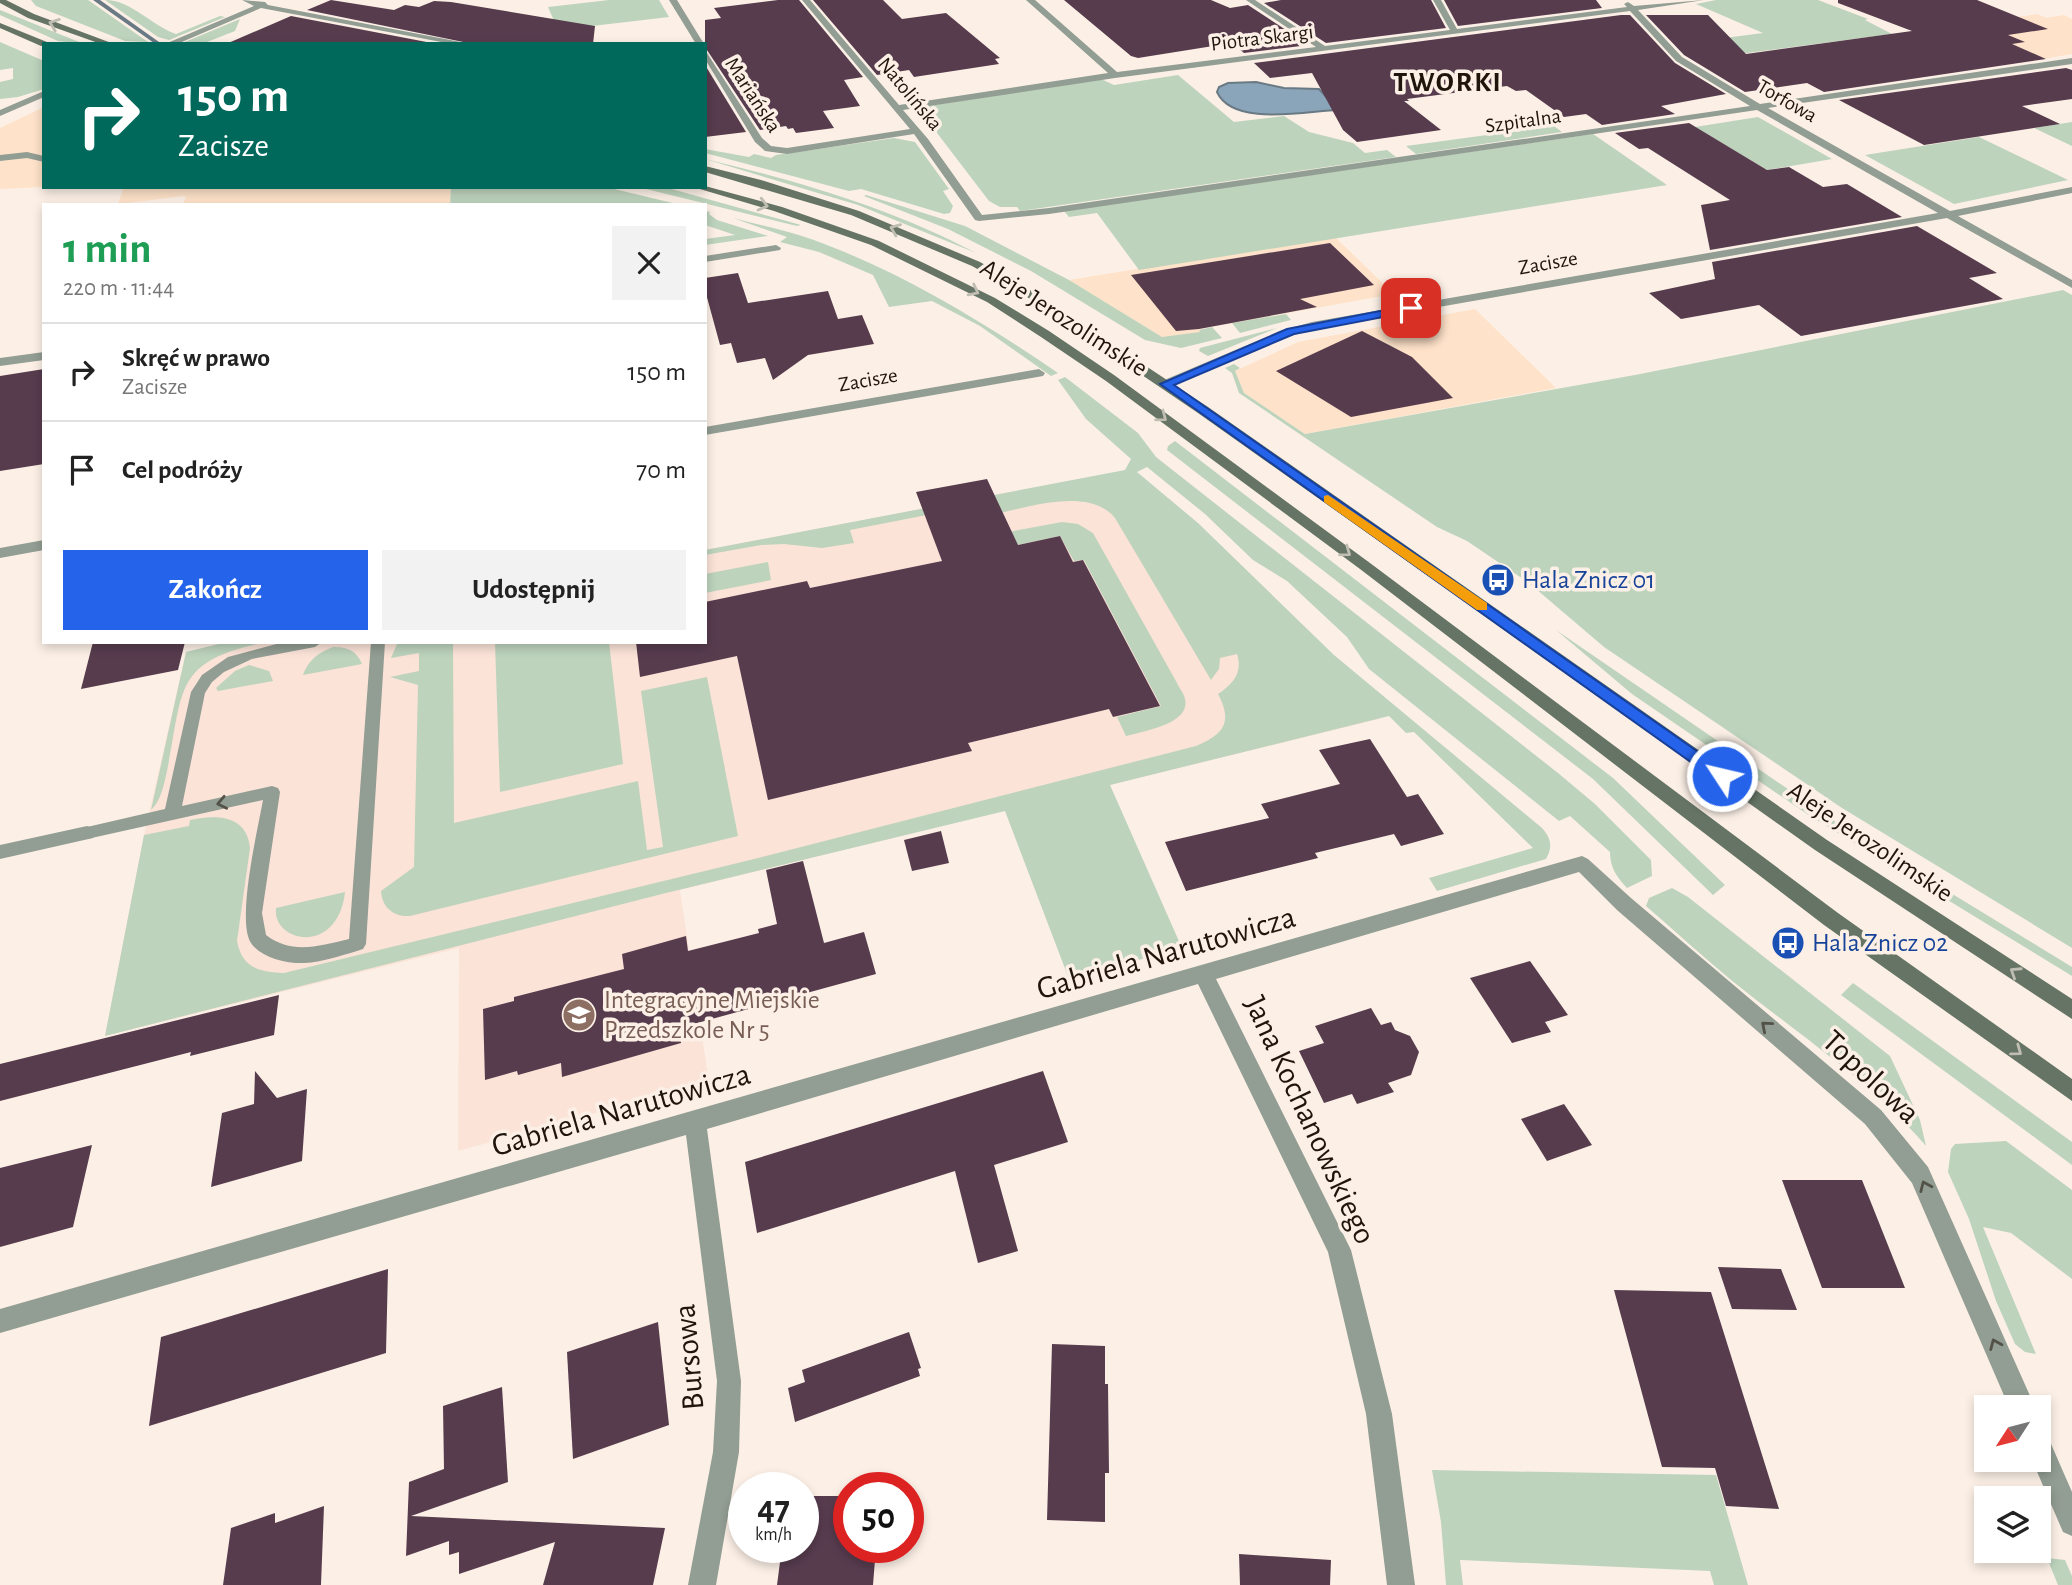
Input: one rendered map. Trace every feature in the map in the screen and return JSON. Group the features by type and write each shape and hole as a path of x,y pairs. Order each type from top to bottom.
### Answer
{"main road":[{"path":"0,0 31,16 104,42"},
{"path":"0,25 42,43"},
{"name":"Aleje Jerozolimskie","path":"707,170 769,185 855,213 976,264 1058,312 1166,384 1821,845 2072,1010"},
{"name":"Aleje Jerozolimskie","path":"705,189 778,209 875,243 990,300 1045,334 1110,378 1365,566 1831,919 2072,1091"}],"street":[{"path":"246,0 261,6 456,42"},
{"path":"174,42 275,0"},
{"name":"Mariańska","path":"673,0 699,42"},
{"name":"Natolińska","path":"806,0 916,131 979,218"},
{"path":"1030,0 1115,75"},
{"path":"1250,0 1323,48"},
{"path":"1437,0 1455,32"},
{"name":"Torfowa","path":"1625,0 1683,63 2072,285"},
{"name":"Piotra Skargi","path":"896,108 1115,75 1700,0"},
{"name":"Mariańska","path":"707,55 758,139 763,146 775,151 916,131"},
{"name":"Szpitalna","path":"979,218 1049,211 2072,61"},
{"path":"1,111 42,95"},
{"path":"1947,215 2072,190"},
{"name":"Zacisze","path":"1166,384 1284,334 1312,326 1947,215"},
{"path":"707,259 776,248"},
{"path":"0,362 42,356"},
{"name":"Zacisze","path":"707,430 1039,373"},
{"path":"0,553 42,545"},
{"path":"0,852 87,833"},
{"name":"Gabriela Narutowicza","path":"0,1321 1582,864"},
{"name":"Topolowa","path":"1582,864 1873,1117 1895,1141 1920,1175 2017,1395"},
{"name":"Jana Kochanowskiego","path":"1203,974 1339,1250 1380,1414 1401,1585"},
{"name":"Bursowa","path":"695,1122 729,1381 726,1452 702,1585"},
{"path":"2050,1472 2072,1523"}],"lane":[{"path":"0,158 26,155 42,149"},
{"path":"26,155 42,159"},
{"path":"172,814 198,692 204,680 216,668 242,657 305,644"},
{"path":"87,833 272,792 253,913 258,939 285,956 303,956 357,943 379,644"}],"shaded area":[{"path":"2037,14 2046,18 2064,15 2072,19 2072,54 2043,59 1953,27"},
{"path":"42,108 42,187 0,189 0,128"},
{"path":"123,189 451,189 450,203 184,203 186,196 118,203"},
{"path":"1335,237 1394,294 1199,329 1201,332 1170,338 1162,337 1069,280"},
{"path":"1475,309 1556,388 1305,434 1244,393 1235,371 1298,342"},
{"path":"1123,471 1379,719 680,890 709,1082 458,1151 459,948 105,1036 144,835 186,652 219,644 707,644 707,550"}],"green space":[{"path":"31,0 88,0 148,42 125,41 36,6"},
{"path":"105,0 124,4 176,34 220,16 225,17 169,40 158,37"},
{"path":"609,0 659,0 669,17 558,30 548,7"},
{"path":"1716,0 1818,0 1868,19 1865,20 1892,34 1701,59 1686,43 1763,33 1696,4"},
{"path":"0,10 79,42 58,41 0,15"},
{"path":"240,19 235,31 207,42 185,42"},
{"path":"0,42 42,60 42,90 0,99 0,82 13,79 13,68 0,70"},
{"path":"1178,75 1234,122 1284,116 1309,132 1353,143 1365,153 1387,150 1396,157 1020,211 1017,207 1000,207 989,201 921,112 929,108 928,106 1101,79 1114,85"},
{"path":"1758,117 1832,159 1767,170 1695,127"},
{"path":"2072,122 2072,146 2034,128"},
{"path":"1554,126 1562,132 1416,154 1406,146"},
{"path":"1593,134 1667,185 1139,270 1097,213 1069,217 1064,211"},
{"path":"1979,137 2068,180 1954,204 1865,155"},
{"path":"894,138 915,142 949,189 943,191 953,206 950,213 944,214 861,189 849,191 707,154 707,149 749,157 754,154 771,158 776,155"},
{"path":"707,160 844,197 911,222 976,253 858,205"},
{"path":"451,189 614,189 673,203 450,203"},
{"path":"646,189 672,189 801,225 797,226"},
{"path":"864,196 965,226 1069,280 1162,337 1200,332 1199,330 1212,327 1222,338 1181,348 1145,340 1031,271 948,229"},
{"path":"707,211 717,220 768,236 707,245 707,239 735,235 707,226"},
{"path":"733,218 811,239 908,281 999,334 1058,373 1051,376 980,326 932,301 889,307 873,275 819,252 780,242 787,237"},
{"path":"2063,290 2072,295 2072,948 1842,808 1604,647 1529,583 1467,541 1437,527 1239,393 1232,373 1225,368 1234,364 1240,368 1235,371 1244,393 1305,434 1635,375"},
{"path":"1286,314 1291,320 1240,333 1232,323"},
{"path":"1277,328 1208,356 1199,351 1200,348"},
{"path":"1065,377 1138,433 1156,457 1558,773 1595,804 1651,860 1652,876 1627,888 1615,872 1610,852 1570,816 1559,821 1369,669 1347,637 1287,581 1253,560 1205,514 1147,467 1137,472 1198,523 1334,655 1542,828 1550,843 1546,859 1437,891 1429,878 1533,848 1414,732 1406,733 1389,716 1110,785 1182,948 1069,979 1005,811 662,894 105,1036 144,835 189,826 190,820 210,817 229,819 237,823 248,837 250,848 237,941 239,950 253,967 284,973 750,860 1196,746 1213,737 1225,720 1223,704 1218,694 1238,672 1237,654 1220,658 1219,669 1211,680 1115,518 1103,508 1071,501 1052,502 983,517 978,505 850,530 854,543 822,548 784,544 761,545 707,555 707,550 1125,470 1131,459 1086,419 1058,380"},
{"path":"1175,441 1613,778 1725,885 1713,895 1593,779 1167,450"},
{"path":"1062,522 1078,524 1093,533 1184,695 1185,708 1181,715 1164,725 1126,736 1117,717 1161,706 1084,560 1074,561 1060,536 998,549 992,535"},
{"path":"768,562 771,580 707,593 707,574"},
{"path":"1556,630 1849,831 2072,967 2072,976 1807,814 1632,694"},
{"path":"219,644 259,644 214,658 188,682 181,699 163,787 151,810 186,652"},
{"path":"397,644 453,644 454,823 638,781 647,850 663,847 641,691 707,677 738,836 410,916 394,913 386,907 381,891 414,867 418,685 390,677 419,671 419,653 391,658"},
{"path":"495,644 609,644 623,764 500,792"},
{"path":"333,647 350,650 362,664 303,675 314,658"},
{"path":"249,665 269,671 273,681 218,691 216,688 235,671"},
{"path":"1672,888 1688,897 1890,1056 1920,1120 1926,1146 1857,1079 1731,980 1646,906 1649,898"},
{"path":"345,892 340,912 331,926 319,934 306,937 294,935 284,929 278,920 276,908"},
{"path":"1853,983 2072,1142 2072,1165 1841,995"},
{"path":"2006,1141 2072,1190 2072,1279 2011,1233 1983,1227 2036,1354 2025,1352 2015,1344 1996,1301 1969,1219 1948,1172 1951,1149 1955,1144"},
{"path":"1432,1470 1716,1475 1748,1585 1714,1585 1710,1571 1460,1560 1463,1585 1446,1585 1441,1522"},
{"path":"2051,1558 2065,1560 2072,1576 2072,1585 2058,1585 2049,1563"}],"water":[{"path":"1256,82 1284,88 1319,89 1338,110 1290,114 1254,113 1238,110 1225,103 1217,92 1219,87 1228,83"}],"building":[{"path":"331,0 394,10 405,5 419,7 434,1 595,26 593,42 463,42 307,10"},
{"path":"799,0 863,77 844,80 860,106 823,111 834,128 796,133 793,128 788,129 786,126 760,130 707,50 705,20 721,18 714,8"},
{"path":"813,0 883,0 902,19 946,13 1000,58 995,59 999,64 914,77 909,70 877,75"},
{"path":"1064,0 1211,0 1230,8 1248,5 1309,45 1244,53 1232,43 1138,58 1131,56"},
{"path":"1281,0 1431,0 1446,28 1326,43 1264,3"},
{"path":"1444,0 1596,0 1602,8 1458,26"},
{"path":"1838,0 1977,0 2048,29 2008,35 2025,42 2012,44 2046,59 1824,92 1807,83 1745,92 1684,55 1646,15 1708,15 1746,54 1912,31 1838,3"},
{"path":"1630,15 1675,63 1726,94 1661,106 1675,114 1602,125 1586,114 1564,117 1526,90 1516,91 1507,86 1407,99 1409,101 1404,101 1441,130 1357,142 1343,130 1312,73 1270,78 1254,63"},
{"path":"291,16 427,42 231,42"},
{"path":"707,68 746,132 707,137"},
{"path":"2066,68 2072,70 2072,99 2022,106 2060,124 1924,145 1839,100"},
{"path":"1689,123 1767,170 1789,167 1823,187 1847,184 1902,217 1710,250 1701,205 1730,200 1648,148 1639,149 1615,133"},
{"path":"1917,226 1997,273 1969,278 2003,299 1801,336 1759,305 1681,319 1649,293 1715,279 1712,262"},
{"path":"1330,243 1374,285 1300,299 1317,307 1199,329 1176,331 1131,275"},
{"path":"738,273 748,303 828,291 838,319 862,315 874,344 808,355 773,380 765,358 737,363 731,343 720,345 707,297 707,278"},
{"path":"1362,331 1412,357 1453,398 1351,417 1276,371"},
{"path":"42,369 42,464 0,471 0,376"},
{"path":"987,479 1018,545 1060,536 1073,562 1083,560 1160,706 1113,717 1109,709 968,743 972,751 768,800 737,656 640,677 636,644 707,644 707,602 807,581 810,588 942,561 916,492"},
{"path":"92,644 184,644 178,670 81,689"},
{"path":"1370,739 1407,797 1418,794 1444,834 1401,846 1394,834 1315,853 1318,858 1186,891 1165,842 1269,818 1261,804 1340,784 1319,750"},
{"path":"941,831 949,863 912,871 904,840"},
{"path":"803,861 824,943 864,932 876,974 679,1028 681,1043 562,1077 561,1063 518,1075 517,1071 485,1080 483,1009 514,1001 514,997 624,969 622,954 686,936 688,951 759,933 758,929 777,924 766,870"},
{"path":"1530,961 1568,1015 1545,1022 1551,1032 1512,1043 1470,978"},
{"path":"279,995 274,1035 190,1056 191,1052 0,1101 0,1064"},
{"path":"1371,1008 1381,1025 1391,1022 1395,1030 1410,1036 1419,1052 1411,1075 1388,1083 1394,1092 1357,1104 1352,1094 1324,1103 1299,1051 1324,1043 1315,1026"},
{"path":"255,1071 277,1098 307,1089 302,1161 211,1187 222,1113 254,1104"},
{"path":"1043,1071 1068,1142 994,1165 1018,1251 978,1263 955,1171 757,1233 745,1162"},
{"path":"1564,1104 1592,1145 1547,1161 1521,1119"},
{"path":"92,1145 73,1227 0,1247 0,1168"},
{"path":"1782,1180 1862,1180 1905,1288 1822,1288"},
{"path":"1718,1267 1781,1269 1797,1310 1732,1309"},
{"path":"388,1269 386,1353 149,1426 161,1337"},
{"path":"1614,1290 1711,1292 1779,1509 1726,1506 1715,1468 1662,1467"},
{"path":"658,1322 669,1425 573,1459 567,1352"},
{"path":"909,1332 921,1368 918,1369 920,1376 795,1422 788,1388 805,1382 802,1370"},
{"path":"1052,1344 1105,1346 1109,1473 1105,1473 1105,1522 1047,1520"},
{"path":"502,1387 508,1482 411,1516 665,1528 653,1585 543,1585 555,1542 459,1574 459,1552 449,1555 449,1541 406,1556 409,1482 444,1469 443,1406"},
{"path":"819,1496 833,1496 833,1563 875,1563 873,1585 777,1585 780,1563 819,1563"},
{"path":"324,1506 321,1585 223,1585 231,1528 275,1513 275,1523"},
{"path":"1239,1554 1331,1560 1330,1585 1240,1585"}],"waterway":[{"path":"96,0 156,42"}],"slow traffic":[{"path":"1328,499 1482,607"}],"place":[{"name":"Hala Znicz 01","path":"1498,580"},
{"name":"Hala Znicz 02","path":"1788,943"},
{"name":"Integracyjne Miejskie Przedszkole Nr 5","path":"579,1015"}],"district":[{"name":"TWORKI","path":"1448,83"}],"route":[{"path":"1411,308 1291,331 1166,384 1722,776"}]}
